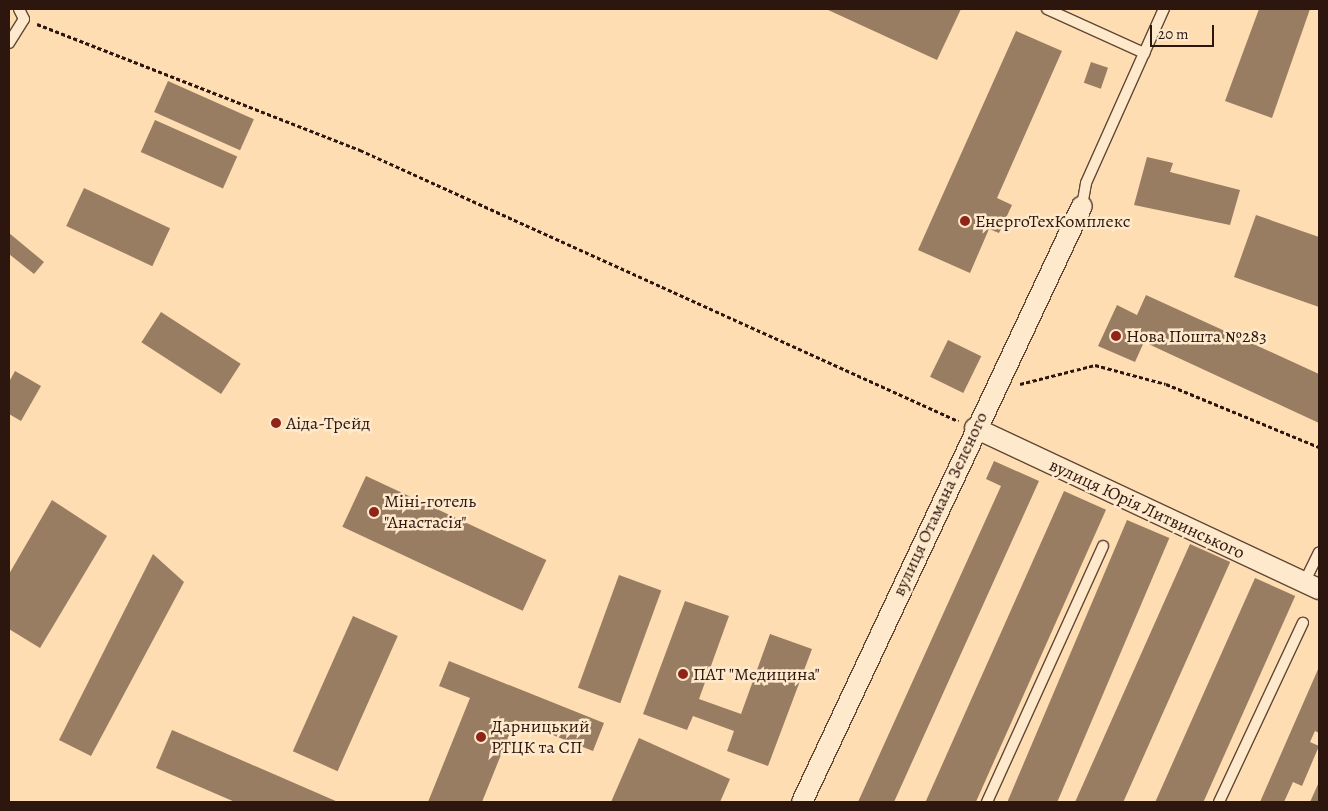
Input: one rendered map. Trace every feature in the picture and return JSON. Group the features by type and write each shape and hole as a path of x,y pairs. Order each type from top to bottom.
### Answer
{"street":[{"name":"вулиця Отамана Зеленого","path":"802,802 975,428 1082,206"},
{"name":"вулиця Юрія Литвинського","path":"975,428 1312,586"}],"lane":[{"path":"9,43 24,19 19,9"},
{"path":"1047,9 1144,53"},
{"path":"1082,206 1086,183 1164,9"},
{"path":"987,802 1103,546"},
{"path":"1312,586 1319,552"},
{"path":"1219,802 1303,623"}],"path":[{"path":"24,19 360,150 975,428"},
{"path":"993,391 1095,365 1166,384 1319,447"}],"building":[{"path":"826,9 961,9 937,60"},
{"path":"1259,9 1310,9 1272,118 1225,101"},
{"path":"1016,31 1062,51 997,198 1012,205 999,233 989,229 970,273 918,250"},
{"path":"1091,62 1108,68 1101,89 1084,83"},
{"path":"168,81 254,119 240,150 154,112"},
{"path":"155,120 237,157 223,189 141,152"},
{"path":"1147,157 1173,163 1170,172 1240,190 1230,225 1134,205"},
{"path":"84,188 170,228 152,266 66,226"},
{"path":"1256,215 1319,237 1319,307 1234,277"},
{"path":"9,233 44,262 34,274 9,254"},
{"path":"1146,295 1319,374 1319,423 1144,342 1135,362 1098,346 1117,305 1137,315"},
{"path":"161,312 241,364 221,394 141,342"},
{"path":"948,340 981,356 963,393 930,377"},
{"path":"15,371 41,386 21,421 9,414 9,382"},
{"path":"994,461 1039,481 894,802 858,802 1001,486 986,479"},
{"path":"366,476 546,560 523,611 342,527"},
{"path":"1064,491 1106,510 976,802 926,802"},
{"path":"52,500 107,536 40,648 9,629 9,574"},
{"path":"1127,520 1169,538 1057,802 1007,802"},
{"path":"1190,544 1230,562 1123,802 1075,802"},
{"path":"153,554 184,582 91,756 59,740"},
{"path":"619,575 661,590 620,703 578,688"},
{"path":"1255,578 1295,596 1203,802 1155,802"},
{"name":"ПАТ \"Медицина\"","path":"685,601 729,616 699,699 741,714 770,634 812,649 768,766 727,751 734,731 693,716 687,730 643,714"},
{"path":"353,616 398,636 338,771 293,751"},
{"name":"Дарницький РТЦК та СП","path":"449,661 604,723 593,751 515,720 482,802 428,802 470,698 439,686"},
{"path":"1319,667 1319,733 1315,731 1310,742 1319,746 1302,786 1293,782 1284,802 1260,802"},
{"path":"172,730 338,802 235,802 156,768"},
{"path":"639,738 730,779 720,802 611,802"},
{"path":"1319,782 1319,802 1310,802"}],"place":[{"name":"ЕнергоТехКомплекс","path":"965,221"},
{"name":"Нова Пошта №283","path":"1116,336"},
{"name":"Аіда-Трейд","path":"276,423"},
{"name":"Міні-готель \"Анастасія\"","path":"374,512"},
{"name":"ПАТ \"Медицина\"","path":"683,674"},
{"name":"Дарницький РТЦК та СП","path":"481,737"}]}
